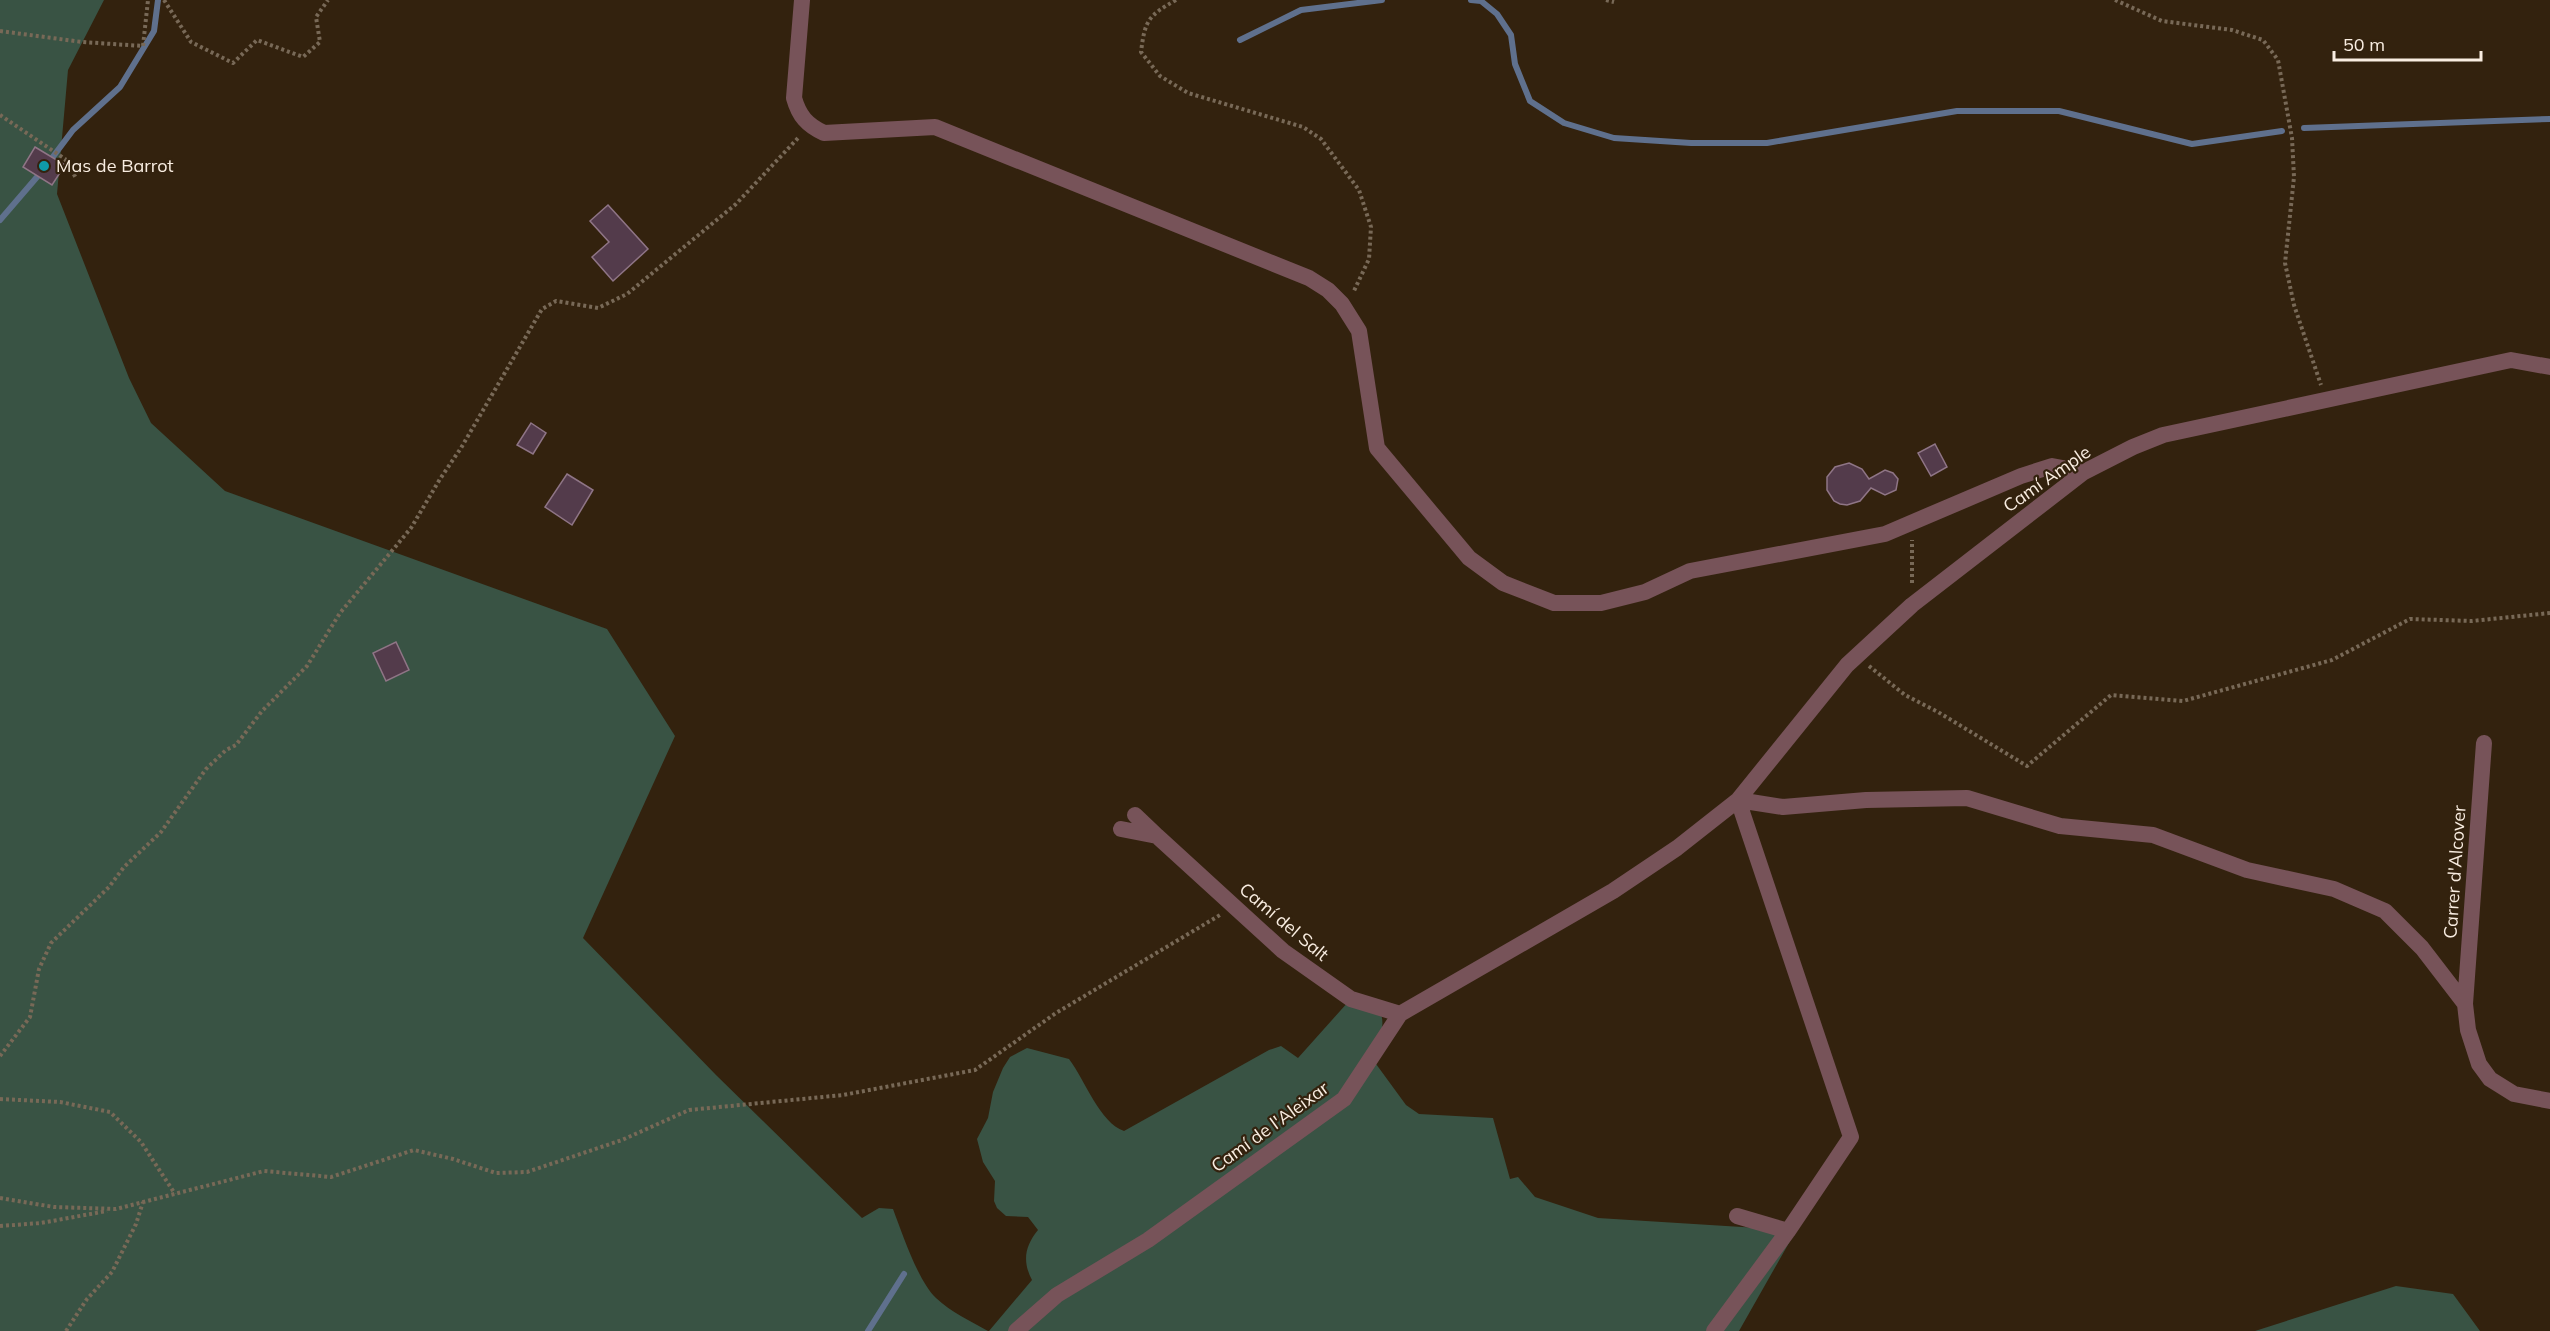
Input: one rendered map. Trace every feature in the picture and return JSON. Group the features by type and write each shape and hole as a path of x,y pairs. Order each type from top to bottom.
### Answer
{"street":[{"path":"802,0 794,98 798,112 809,125 824,133 935,127 1309,278 1328,290 1341,303 1359,331 1377,448 1469,558 1503,583 1554,603 1601,603 1645,592 1690,571 1885,534 2021,476 2052,466 2084,472"},
{"name":"Camí Ample","path":"1738,800 1846,665 1912,605 2084,472 2133,447 2163,435 2511,360 2550,367"},
{"name":"Carrer d'Alcover","path":"2484,743 2465,1004 2468,1030 2479,1064 2490,1079 2514,1094 2550,1101"},
{"path":"1714,1331 1788,1231 1851,1137 1738,800 1783,807 1866,800 1967,798 2060,826 2153,835 2247,870 2334,889 2385,911 2422,948 2465,1004"},
{"name":"Camí de l'Aleixar","path":"1016,1331 1057,1295 1148,1240 1344,1099 1400,1014 1613,891 1677,848 1738,800"},
{"name":"Camí del Salt","path":"1134,815 1283,951 1351,999 1400,1014"},
{"path":"1121,830 1157,836"},
{"path":"1737,1215 1788,1231"}],"path":[{"path":"0,30 82,42 143,46 148,0"},
{"path":"164,0 191,42 232,63 257,40 303,57 320,42 316,16 328,0"},
{"path":"1176,0 1154,13 1144,32 1141,52 1160,76 1188,93 1303,127 1321,139 1359,190 1371,226 1369,259 1352,294 1341,303"},
{"path":"1606,0 1614,2"},
{"path":"2115,0 2162,21 2232,30 2263,40 2278,60 2292,138 2294,177 2285,263 2294,305 2326,400"},
{"path":"0,115 65,159 76,178"},
{"path":"0,1056 30,1017 39,969 51,943 109,887 124,867 171,819 206,768 226,750 236,745 262,711 308,666 340,612 411,528 440,478 461,448 542,309 556,301 598,308 627,294 736,204 809,125"},
{"path":"1912,522 1912,605"},
{"path":"1866,663 1905,695 1938,711 2027,766 2111,695 2183,701 2332,660 2410,620 2472,621 2550,612"},
{"path":"0,1226 40,1223 116,1209 264,1171 330,1177 414,1150 453,1158 496,1173 527,1172 622,1140 689,1110 843,1095 975,1070 1056,1013 1224,913 1242,913"},
{"path":"0,1099 60,1102 110,1112 141,1142 175,1194"},
{"path":"0,1198 54,1208 116,1209"},
{"path":"66,1331 87,1299 112,1272 136,1224 143,1202"}],"green space":[{"path":"0,0 104,0 68,70 57,194 129,378 151,423 225,491 607,629 675,736 583,938 716,1075 862,1218 879,1208 893,1209 911,1256 929,1290 948,1308 988,1331 0,1331"},
{"path":"1349,1001 1381,1014 1381,1030 1368,1053 1406,1105 1419,1114 1493,1118 1510,1179 1518,1177 1535,1197 1598,1218 1774,1229 1794,1234 1739,1331 989,1331 1032,1280 1026,1254 1038,1230 1028,1217 1006,1216 997,1208 994,1201 995,1181 983,1162 977,1139 988,1118 993,1092 1010,1057 1027,1048 1069,1059 1100,1110 1115,1126 1124,1131 1269,1050 1281,1046 1298,1058"},
{"path":"2396,1286 2453,1294 2480,1331 2255,1331"}],"building":[{"name":"Mas de Barrot","path":"35,147 65,165 52,185 23,167"},
{"path":"608,205 648,249 613,281 592,257 609,242 590,221"},
{"path":"531,423 546,433 533,454 517,445"},
{"path":"1935,444 1947,467 1931,476 1918,453"},
{"path":"1849,463 1862,469 1869,479 1885,470 1893,473 1898,479 1896,490 1885,495 1871,488 1860,501 1847,505 1834,501 1827,490 1827,477 1835,467"},
{"path":"567,474 593,490 572,525 545,507"},
{"path":"396,642 409,670 386,681 373,653"}],"waterway":[{"path":"49,162 73,130 120,87 154,31 158,0"},
{"path":"1240,40 1301,10 1382,0"},
{"path":"1471,0 1481,1 1497,14 1511,35 1515,64 1530,101 1564,123 1614,138 1691,143 1767,143 1957,111 2059,111 2192,144 2282,131"},
{"path":"2304,128 2550,119"},
{"path":"0,220 43,170"},
{"path":"868,1331 904,1274"}],"place":[{"name":"Mas de Barrot","path":"44,166"}]}
